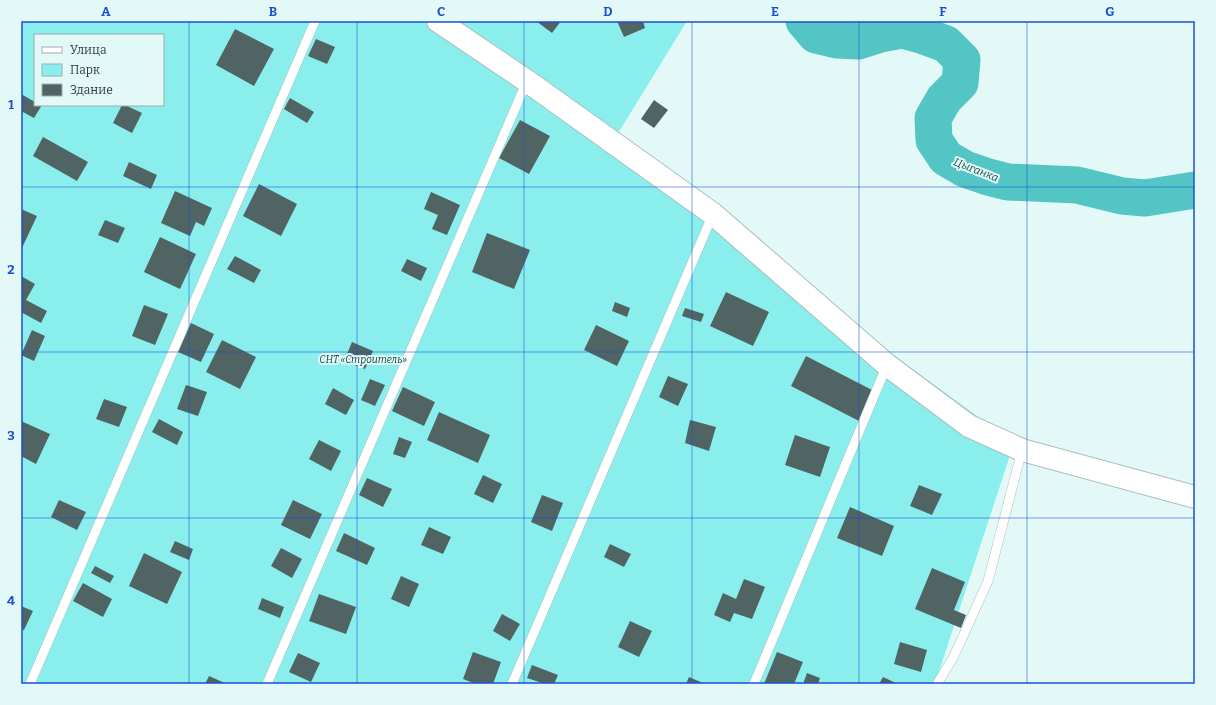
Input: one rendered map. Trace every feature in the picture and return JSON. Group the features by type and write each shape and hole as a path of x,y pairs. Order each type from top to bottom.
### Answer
{"street":[{"path":"438,21 527,81 713,214 887,365 969,426 1022,450 1195,497"}],"lane":[{"path":"30,684 315,21"},
{"path":"267,684 527,81"},
{"path":"512,684 713,214"},
{"path":"754,684 887,365"},
{"path":"937,684 954,656 988,581 1022,450"}],"green space":[{"name":"СНТ «Строитель»","path":"21,21 687,21 609,148 1014,443 935,684 21,684"}],"building":[{"path":"536,21 561,21 552,33"},
{"path":"617,21 643,21 645,28 624,37"},
{"path":"235,29 274,49 254,86 216,65"},
{"path":"316,39 335,47 327,64 308,56"},
{"path":"21,94 34,101 34,106 41,106 34,118 21,111"},
{"path":"290,98 314,112 307,123 284,109"},
{"path":"654,100 668,110 654,128 641,119"},
{"path":"122,106 127,106 142,113 132,133 113,123"},
{"path":"520,120 550,136 529,174 499,158"},
{"path":"43,137 88,162 77,181 33,156"},
{"path":"129,162 157,175 151,189 123,176"},
{"path":"259,184 297,204 281,236 243,216"},
{"path":"175,191 212,208 204,226 196,222 190,236 161,223"},
{"path":"431,192 460,205 447,235 432,229 438,215 424,209"},
{"path":"21,209 37,216 21,250"},
{"path":"105,220 125,228 118,243 98,235"},
{"path":"487,233 530,250 514,289 472,272"},
{"path":"160,237 196,254 180,289 144,272"},
{"path":"235,256 261,270 254,283 227,269"},
{"path":"407,259 427,268 421,281 401,271"},
{"path":"21,276 35,284 26,300 47,311 41,323 21,312"},
{"path":"726,292 769,312 753,346 710,326"},
{"path":"615,302 630,308 627,317 612,311"},
{"path":"144,305 168,314 155,345 132,336"},
{"path":"685,308 704,314 701,322 682,316"},
{"path":"191,323 214,334 201,362 178,352"},
{"path":"596,325 629,341 617,366 584,350"},
{"path":"32,330 45,336 34,361 21,355"},
{"path":"222,340 256,357 240,389 206,372"},
{"path":"352,342 373,351 365,369 344,361"},
{"path":"806,356 874,391 859,421 791,386"},
{"path":"668,376 688,384 678,406 659,397"},
{"path":"370,379 385,385 375,406 361,400"},
{"path":"186,385 207,392 198,416 177,409"},
{"path":"403,387 435,402 424,426 392,411"},
{"path":"333,388 354,400 346,415 325,404"},
{"path":"104,399 127,407 119,427 96,419"},
{"path":"439,412 490,435 478,463 427,440"},
{"path":"159,419 183,432 177,445 152,432"},
{"path":"690,420 716,427 709,451 685,443"},
{"path":"21,421 50,434 36,464 21,456"},
{"path":"795,435 830,447 820,477 785,465"},
{"path":"399,437 412,442 405,458 393,454"},
{"path":"319,440 341,451 331,471 309,459"},
{"path":"483,475 502,484 493,503 474,494"},
{"path":"367,478 392,489 383,507 359,495"},
{"path":"919,485 942,494 932,515 910,506"},
{"path":"542,495 563,503 552,531 531,522"},
{"path":"59,500 86,512 77,530 51,517"},
{"path":"293,500 322,514 310,539 281,525"},
{"path":"850,507 894,526 882,556 837,538"},
{"path":"429,527 451,537 443,554 421,545"},
{"path":"344,533 375,548 367,565 336,551"},
{"path":"175,541 193,549 189,560 170,552"},
{"path":"610,544 631,554 624,567 604,557"},
{"path":"281,548 302,559 292,578 271,566"},
{"path":"144,553 182,572 167,604 129,586"},
{"path":"95,566 114,576 110,583 91,573"},
{"path":"932,568 965,582 954,610 966,615 961,628 915,609"},
{"path":"401,576 419,584 409,607 391,599"},
{"path":"744,579 765,587 752,619 734,613 730,622 714,615 723,593 736,599"},
{"path":"83,583 112,599 103,617 73,601"},
{"path":"319,594 356,607 346,634 309,621"},
{"path":"262,598 284,607 280,618 258,609"},
{"path":"21,606 33,611 24,630 21,629"},
{"path":"502,614 520,624 510,641 493,631"},
{"path":"630,621 652,631 639,657 618,647"},
{"path":"900,642 927,650 921,672 894,664"},
{"path":"473,652 501,662 493,684 476,684 463,679"},
{"path":"777,652 803,662 794,684 764,684"},
{"path":"298,653 320,663 311,682 289,672"},
{"path":"532,665 558,675 554,684 545,684 527,678"},
{"path":"807,673 820,678 818,684 803,684"},
{"path":"209,676 227,684 205,684"},
{"path":"689,677 705,684 686,684"},
{"path":"883,677 898,684 879,684"}],"waterway":[{"name":"Цыганка","path":"804,21 816,35 837,40 858,41 880,34 902,30 946,44 962,60 960,83 944,99 933,118 934,140 946,158 965,169 1008,182 1077,185 1122,196 1145,198 1195,190"}]}
